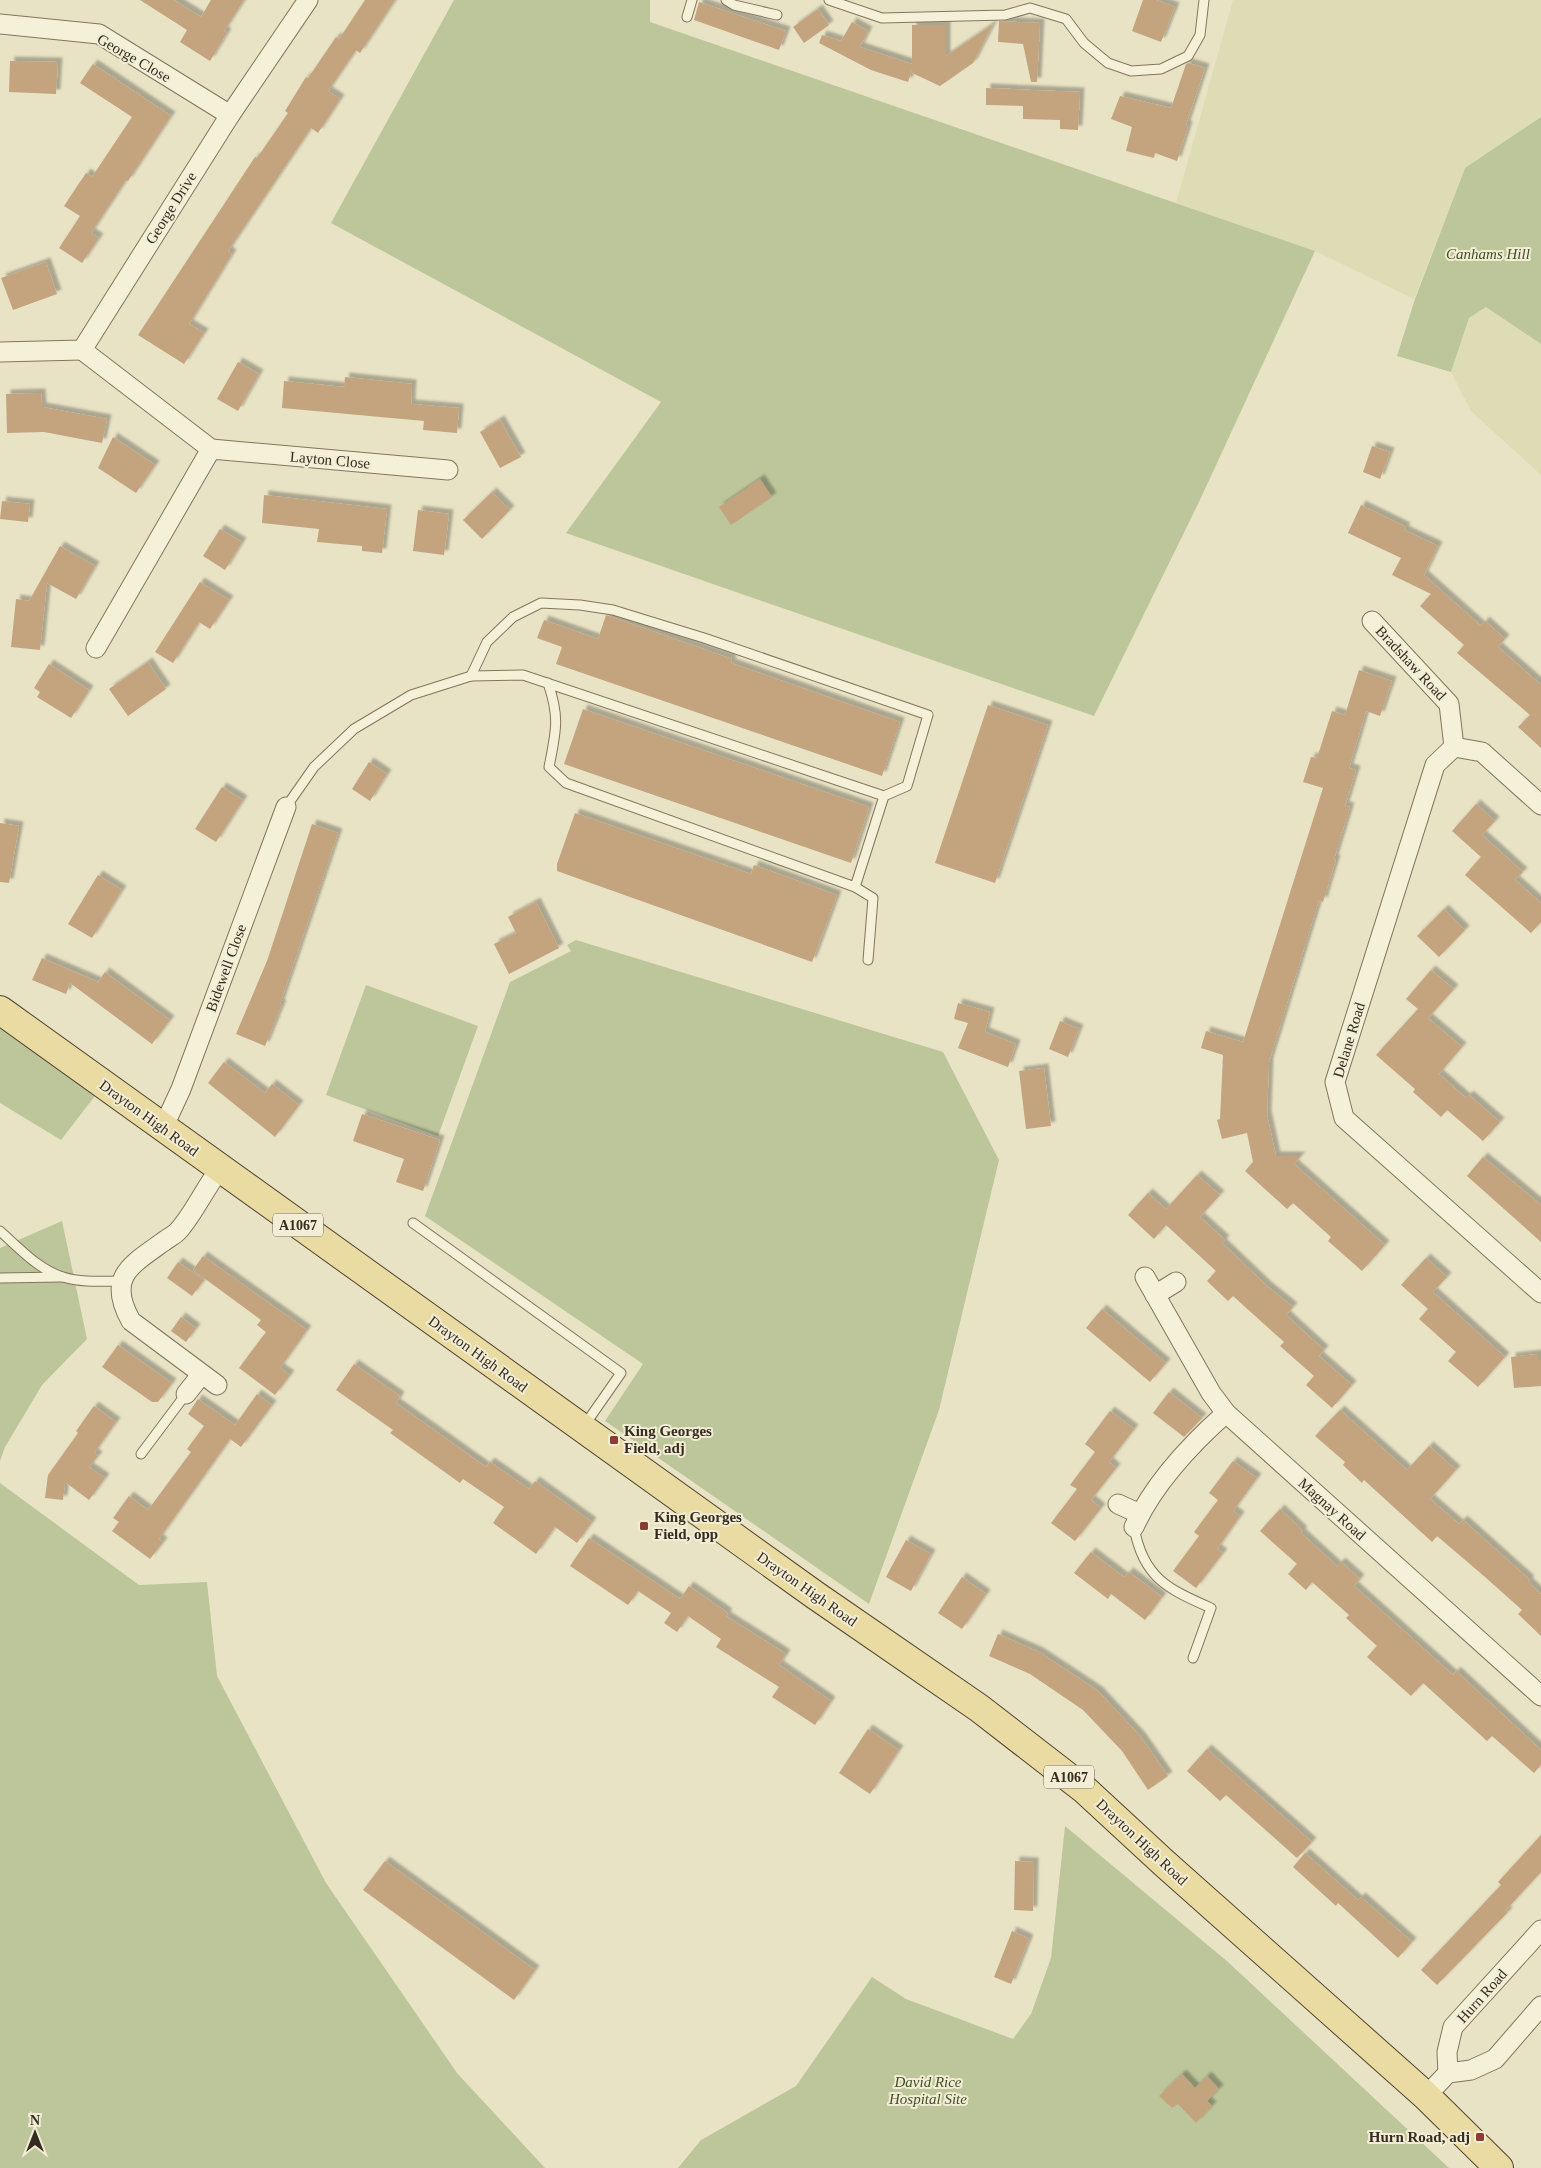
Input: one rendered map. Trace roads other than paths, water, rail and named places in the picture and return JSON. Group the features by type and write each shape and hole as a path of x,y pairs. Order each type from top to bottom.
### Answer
{"main road":[{"name":"Drayton High Road","path":"0,1010 815,1595 979,1708 1085,1790 1164,1863 1426,2096 1499,2168"}],"street":[{"name":"George Drive","path":"82,350 230,115 308,0"},
{"name":"George Close","path":"0,24 99,34 230,115"},
{"path":"0,352 82,350 211,449 96,648"},
{"name":"Layton Close","path":"211,449 448,470"},
{"name":"Bradshaw Road","path":"1372,621 1450,704 1454,747"},
{"path":"1454,747 1482,752 1541,805"},
{"name":"Delane Road","path":"1454,747 1435,765 1335,1082 1344,1118 1541,1293"},
{"name":"Bidewell Close","path":"163,1128 181,1089 286,808"},
{"path":"217,1385 201,1375 131,1321 122,1306 120,1294 122,1281 127,1270 140,1258 178,1231 220,1169"},
{"name":"Magnay Road","path":"1145,1277 1210,1393 1226,1413 1541,1696"},
{"path":"1155,1295 1176,1282"},
{"path":"186,1394 201,1375"},
{"path":"1118,1504 1137,1521 1162,1480 1206,1431 1226,1413"},
{"name":"Hurn Road","path":"1448,2073 1447,2052 1454,2027 1541,1930"},
{"path":"1426,2096 1448,2073 1471,2070 1495,2059 1541,2006"}],"lane":[{"path":"687,18 692,0"},
{"path":"726,0 734,5 777,15"},
{"path":"830,0 882,18 1005,15 1030,8 1066,19 1084,43 1108,62 1131,71 1161,69 1188,56 1200,35 1204,0"},
{"path":"286,808 314,767 354,729 411,695 471,676 522,675 884,796 907,786 928,715 755,654 613,610 541,603 513,617 486,642 471,676"},
{"path":"548,683 555,704 557,727 549,767 566,783 855,887 873,898 868,960"},
{"path":"855,887 884,796"},
{"path":"413,1223 621,1373 582,1428"},
{"path":"0,1231 33,1260 62,1277"},
{"path":"0,1278 62,1277 88,1281 122,1281"},
{"path":"141,1454 186,1394"},
{"path":"1137,1521 1137,1542 1146,1565 1158,1580 1187,1598 1210,1608 1193,1658"}],"place":[{"name":"King Georges Field, adj","path":"614,1440"},
{"name":"King Georges Field, opp","path":"644,1526"},
{"name":"Hurn Road, adj","path":"1480,2137"}],"park label":[{"name":"Canhams Hill","path":"1488,254"},
{"name":"David Rice Hospital Site","path":"928,2090"}]}
